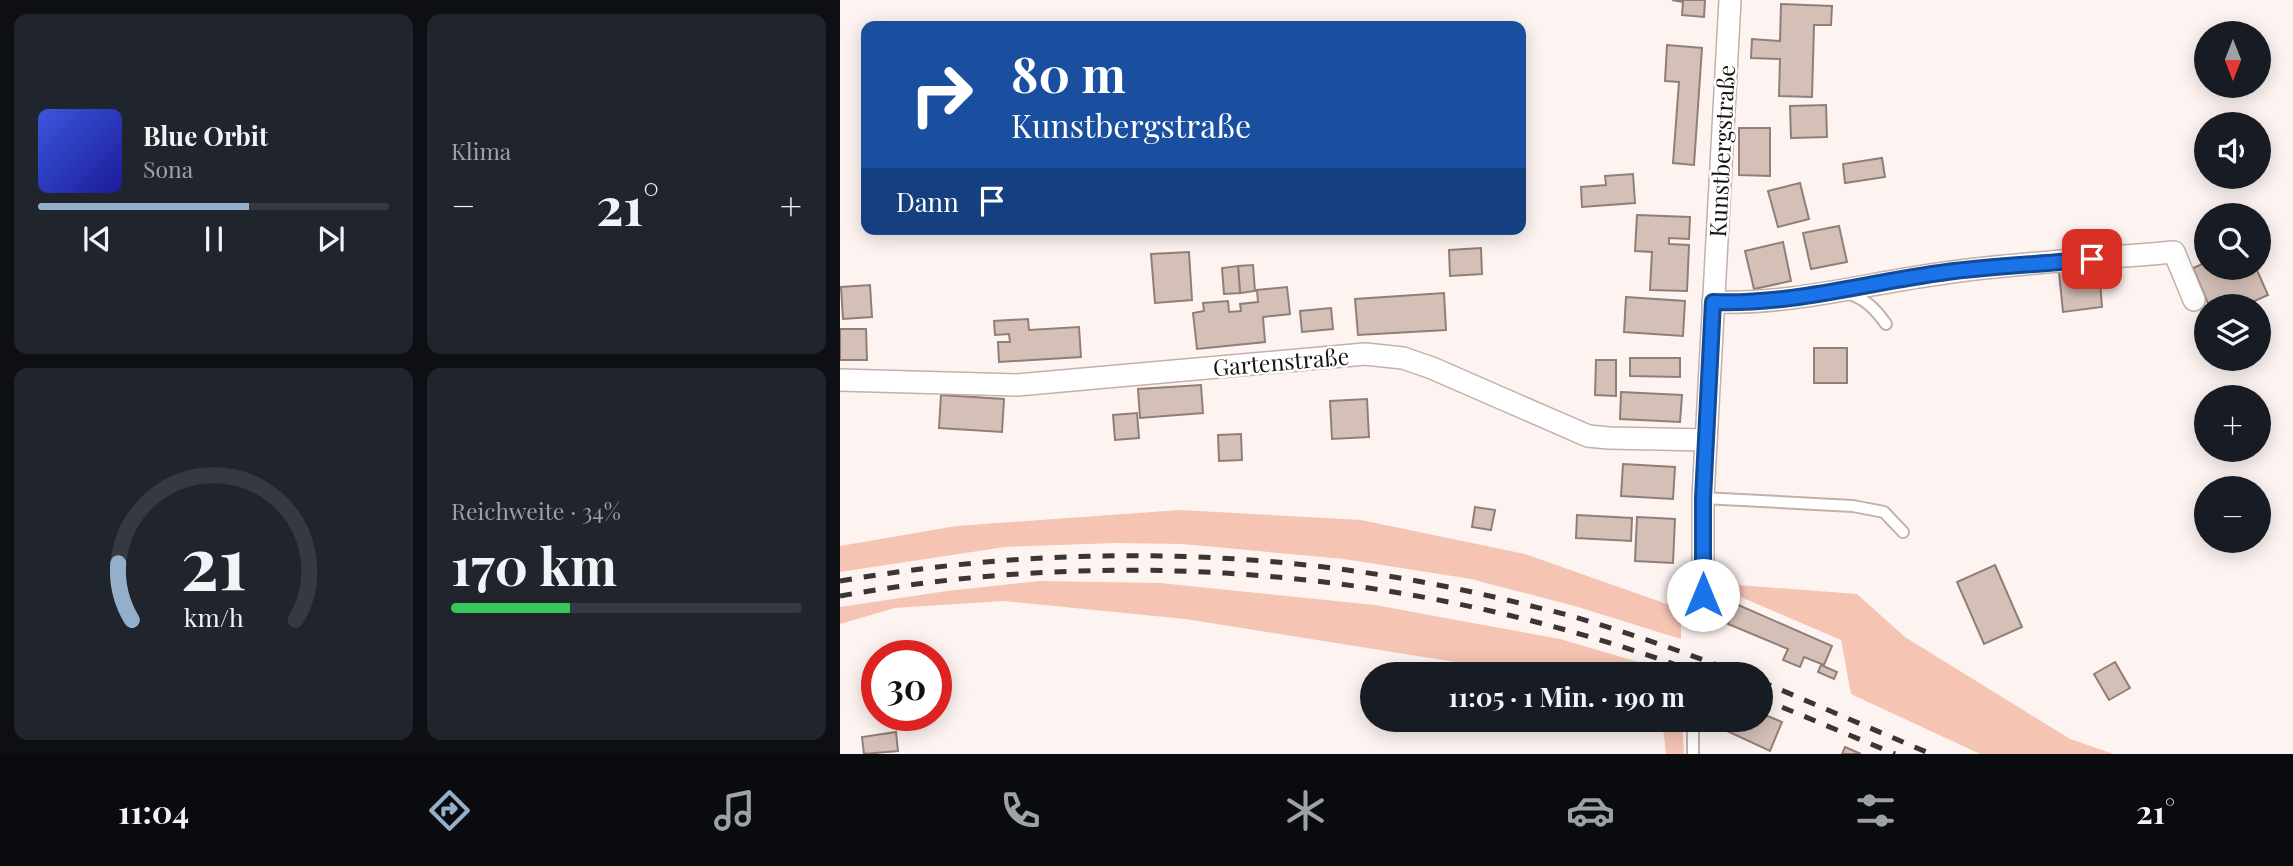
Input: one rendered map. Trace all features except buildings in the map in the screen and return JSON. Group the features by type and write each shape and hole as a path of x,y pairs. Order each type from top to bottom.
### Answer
{"street":[{"name":"Kunstbergstraße","path":"1703,619 1703,498 1730,0"},
{"path":"1713,302 1747,303 1806,298 1947,272 2174,252 2194,300"},
{"name":"Gartenstraße","path":"840,380 1017,385 1365,354 1403,358 1432,368 1588,436 1706,440"}],"lane":[{"path":"1838,290 1858,296 1875,309 1886,324"},
{"path":"1703,498 1853,506 1884,512 1903,532"},
{"path":"1693,732 1693,754"}],"shaded area":[{"path":"1180,510 1361,520 1525,554 1681,609 1681,639 1578,607 1471,579 1344,559 1182,544 1116,543 1005,547 840,572 840,546 956,526"},
{"path":"1040,581 1160,583 1375,605 1560,639 1638,662 1456,662 1185,619 1003,601 895,608 840,624 840,607"},
{"path":"1738,585 1857,594 1905,637 2070,739 2114,754 1980,754 1851,694 1841,640 1729,592"},
{"path":"1663,732 1683,732 1684,754 1666,754"}],"railway":[{"path":"840,581 925,568 1095,556 1181,556 1266,561 1351,570 1435,584 1519,603 1610,628 1708,662"},
{"path":"840,596 948,580 1057,572 1166,571 1275,577 1384,590 1491,611 1597,639 1665,662"},
{"path":"1773,687 1931,754"},
{"path":"1773,703 1895,754"}],"route":[{"path":"1703,595 1703,498 1713,302 1747,303 1806,298 1947,272 2092,259"}]}
